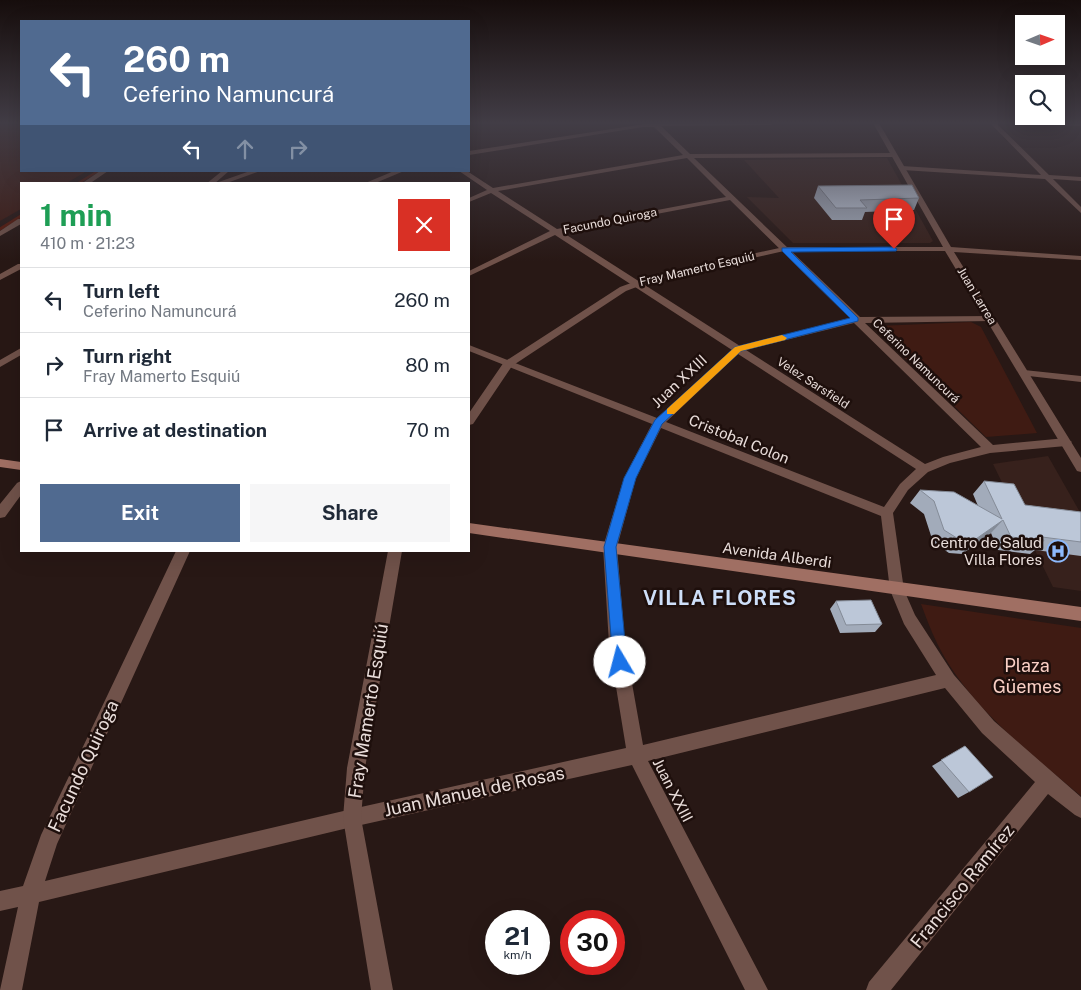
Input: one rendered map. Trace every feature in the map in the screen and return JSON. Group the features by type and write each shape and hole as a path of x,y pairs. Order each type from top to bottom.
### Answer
{"main road":[{"path":"0,463 20,466"},
{"name":"Avenida Alberdi","path":"470,528 897,590 1081,614"}],"street":[{"path":"470,200 492,190 612,169"},
{"name":"Ceferino Namuncurá","path":"702,169 990,449"},
{"name":"Juan Larrea","path":"903,169 948,249 1081,468"},
{"path":"921,169 1081,179"},
{"path":"1039,169 1081,211"},
{"path":"87,182 103,172"},
{"path":"212,182 225,172"},
{"path":"222,182 254,172"},
{"path":"371,182 398,172"},
{"name":"Velez Sarsfield","path":"464,172 924,469"},
{"name":"Facundo Quiroga","path":"470,274 557,231 731,198"},
{"path":"0,234 20,222"},
{"name":"Fray Mamerto Esquiú","path":"470,420 508,364 635,283 784,249 948,249 1081,258"},
{"path":"0,277 20,267"},
{"name":"Juan XXIII","path":"756,990 636,755 617,644 610,547 630,478 658,422 738,349 855,320 990,318"},
{"name":"Cristobal Colon","path":"470,348 887,514"},
{"path":"0,364 20,352"},
{"path":"1024,373 1081,379"},
{"path":"1066,442 990,449 947,460 924,469 904,487 887,514 897,590 909,619 948,680 988,727 1081,809"},
{"path":"0,513 20,487"},
{"name":"Facundo Quiroga","path":"11,990 30,895 48,842 183,552"},
{"name":"Fray Mamerto Esquiú","path":"382,990 352,818 356,768 395,552"},
{"name":"Juan Manuel de Rosas","path":"0,901 352,818 636,755 948,680"},
{"name":"Francisco Ramírez","path":"877,990 1047,781"}],"shaded area":[{"path":"752,169 893,169 933,241 930,243 793,243 747,197 779,198"},
{"name":"Centro de Salud Villa Flores","path":"1048,456 1081,514 1081,591 1053,587 993,464"}],"green space":[{"path":"0,169 20,169 20,172 85,172 68,182 20,182 20,210 0,221"},
{"path":"971,322 981,327 1037,433 986,437 875,329 878,326"},
{"name":"Plaza Güemes","path":"921,604 1081,628 1081,796 1020,745 965,687 937,643"}],"building":[{"path":"912,185 919,198 860,200 867,208 836,208 818,186"},
{"path":"984,481 1014,484 1025,505 1081,512 1081,542 1042,537 1044,541 1011,537 1003,520 973,541 960,540 944,530 934,501 920,490 954,492 1002,519"},
{"path":"871,600 882,624 846,625 836,601"},
{"path":"965,746 993,777 969,792 941,760"}],"waterway":[{"path":"80,182 96,172"},
{"path":"0,229 20,217"}],"slow traffic":[{"path":"670,411 738,349 782,338"}],"place":[{"name":"Centro de Salud Villa Flores","path":"1058,551"}],"district":[{"name":"VILLA FLORES","path":"720,598"}],"route":[{"path":"620,662 610,547 630,478 658,422 738,349 855,320 784,249 894,249"}]}
